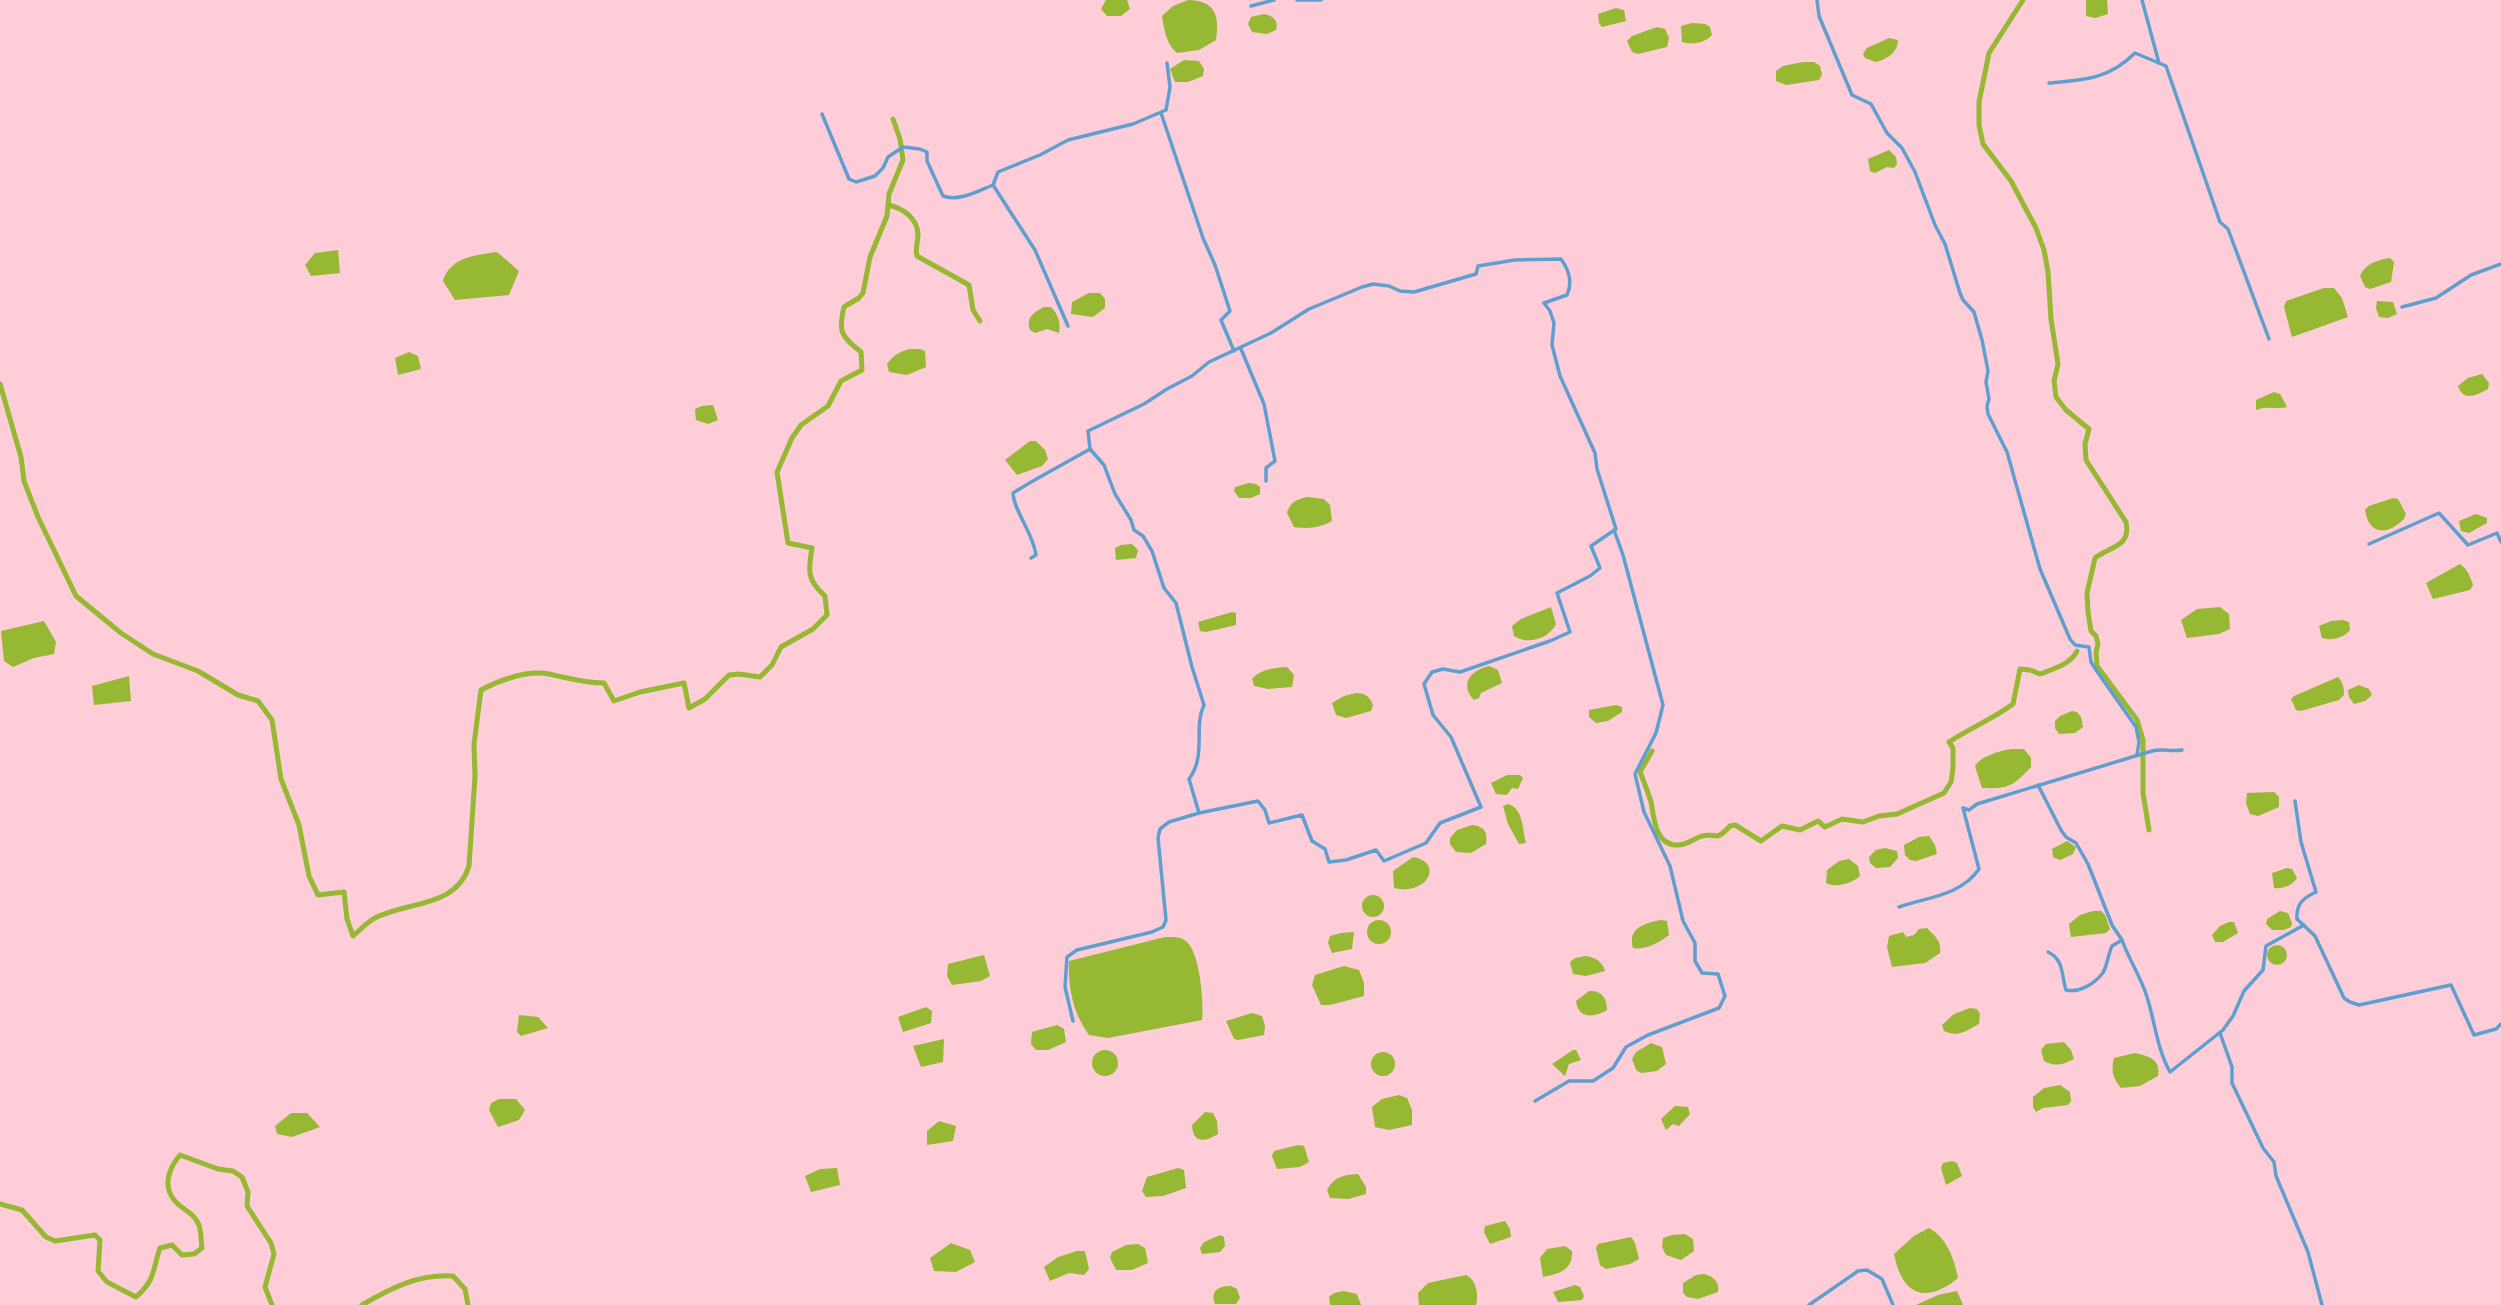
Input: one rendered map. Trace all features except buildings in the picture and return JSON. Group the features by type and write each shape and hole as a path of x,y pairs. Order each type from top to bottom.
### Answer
{"street":[{"path":"1251,6 1274,0"},
{"path":"1297,0 1321,0"},
{"path":"1817,0 1819,16 1852,95 1871,104 1886,133 1902,148 1926,196 1960,293 1974,312 1989,371 1986,382 1988,414 2007,452 2040,569 2070,639 2075,645 2089,647 2091,663 2136,726 2139,742 2137,755"},
{"path":"2142,0 2159,63"},
{"path":"2049,83 2091,79 2120,68 2135,53 2166,66 2220,222 2228,229 2269,340"},
{"path":"822,114 849,179 856,182 876,176 888,157 901,148 920,149 927,152 943,197 960,197 993,185 998,172 1040,155 1058,144 1133,124 1166,110 1170,87 1167,64"},
{"path":"1161,113 1203,238 1225,292 1230,311 1221,320 1234,352"},
{"path":"993,185 1035,250 1068,326"},
{"path":"1199,813 1189,779 1196,769 1201,711 1204,705 1176,603 1164,588 1152,551 1143,536 1134,530 1115,494 1104,465 1090,449 1088,431 1144,404 1167,388 1192,376 1209,362 1241,349 1288,324 1308,309 1362,287 1373,284 1414,292 1476,274 1478,266 1490,263 1561,259 1568,269 1571,287 1567,295 1544,303 1554,323 1552,345 1560,376 1595,453 1597,469 1616,529 1663,705 1656,733 1636,769 1639,794 1644,812 1670,866 1683,921 1695,943 1695,961 1702,973 1718,974 1725,996 1719,1008 1626,1046 1613,1068 1593,1081 1569,1081 1535,1101"},
{"path":"2402,307 2436,298 2471,275 2501,264"},
{"path":"1241,349 1268,418 1275,461 1266,468 1266,481"},
{"path":"1031,558 1036,555 1035,546 1021,513 1013,503 1013,493 1028,482 1090,449"},
{"path":"2369,544 2439,513 2468,545 2497,533 2501,542"},
{"path":"1073,1021 1065,987 1067,957 1077,950 1163,927 1166,920 1166,898 1160,865 1160,829 1169,822 1258,800 1269,823 1302,815 1312,841 1325,849 1329,862 1346,860 1376,850 1384,861 1426,843 1440,823 1481,807 1451,737 1433,715 1424,684 1432,672 1443,669 1460,672 1570,632 1557,593 1600,568 1591,545 1615,530"},
{"path":"1899,907 1947,894 1972,880 1979,869 1963,808 1969,810 1977,804 2163,748 2171,752 2182,750"},
{"path":"2038,785 2061,830 2076,843 2088,864 2112,925 2142,982 2154,1031 2170,1072 2220,1033 2233,1016 2244,991 2263,970 2266,946 2304,925"},
{"path":"2295,801 2301,842 2316,892 2304,898 2296,909 2297,919 2315,936 2344,998 2359,1005 2451,985 2474,1035 2496,1029 2501,1024"},
{"path":"2048,952 2059,959 2066,990 2072,991 2084,988 2103,973 2112,946 2122,940"},
{"path":"2220,1033 2232,1067 2232,1083 2263,1148 2274,1162 2276,1176 2308,1252 2322,1305"},
{"path":"1808,1305 1858,1271 1867,1270 1882,1279 1893,1305"}],"shaded area":[{"path":"1106,0 1127,0 1130,9 1121,16 1107,16 1101,9"},
{"path":"1188,0 1204,3 1214,11 1216,40 1199,50 1177,53 1168,41 1162,16 1173,6"},
{"path":"2086,0 2107,0 2108,14 2095,18 2086,16"},
{"path":"1616,8 1624,10 1626,21 1602,27 1598,14"},
{"path":"1264,14 1274,19 1276,30 1267,34 1252,32 1248,24 1251,17"},
{"path":"1692,23 1710,27 1712,35 1698,43 1682,42 1681,26"},
{"path":"1657,27 1665,29 1669,38 1667,47 1638,54 1632,52 1627,41 1632,36"},
{"path":"1889,38 1898,40 1891,54 1876,62 1865,58 1863,54 1867,48"},
{"path":"1184,60 1199,61 1204,69 1203,76 1188,82 1175,82 1170,69"},
{"path":"1814,62 1820,66 1822,75 1819,80 1786,85 1776,81 1776,71 1783,66"},
{"path":"1889,150 1896,157 1897,164 1894,168 1887,167 1875,173 1870,171 1868,159"},
{"path":"338,250 340,273 311,276 305,265 315,253"},
{"path":"497,252 519,271 509,295 455,300 443,281 451,267 465,259"},
{"path":"2390,258 2394,262 2391,282 2370,289 2365,287 2360,276 2365,268 2376,261"},
{"path":"2324,288 2334,288 2342,298 2348,317 2292,337 2284,307 2286,301"},
{"path":"1089,293 1100,293 1105,299 1105,308 1093,317 1071,314 1072,302"},
{"path":"2377,301 2393,302 2397,314 2388,318 2379,317"},
{"path":"1044,307 1051,307 1055,313 1059,322 1059,333 1047,329 1035,333 1030,330 1031,316"},
{"path":"909,349 925,351 926,367 907,375 889,372 889,361"},
{"path":"409,352 418,356 421,369 398,375 395,358"},
{"path":"2482,374 2489,383 2488,389 2471,396 2460,391 2458,386 2468,378"},
{"path":"2274,392 2280,394 2287,407 2256,410 2256,400"},
{"path":"713,405 718,420 708,424 696,420 695,409"},
{"path":"1030,441 1036,441 1045,450 1048,459 1042,466 1017,475 1005,460"},
{"path":"1249,483 1260,487 1260,494 1251,498 1239,498 1234,491 1235,487"},
{"path":"1308,497 1324,499 1330,505 1332,521 1314,527 1294,527 1287,513 1288,509 1294,502"},
{"path":"2393,498 2398,499 2406,514 2404,519 2386,530 2375,528 2367,519 2365,510 2369,506"},
{"path":"2476,514 2487,518 2487,523 2469,533 2461,531 2459,521"},
{"path":"1132,544 1138,550 1136,558 1116,560 1115,548"},
{"path":"2460,564 2471,579 2473,585 2470,590 2433,599 2426,583"},
{"path":"1551,607 1556,624 1543,637 1525,640 1514,636 1512,626 1521,619"},
{"path":"2220,607 2229,614 2230,629 2219,634 2187,638 2181,620 2197,609"},
{"path":"1236,613 1236,625 1200,631 1198,622"},
{"path":"2343,620 2349,622 2350,630 2347,633 2337,638 2322,638 2319,626"},
{"path":"44,621 56,642 54,654 34,658 13,667 4,661 1,631"},
{"path":"1489,666 1498,670 1502,683 1481,693 1479,698 1474,700 1467,688 1469,678"},
{"path":"1287,667 1294,675 1292,687 1268,689 1254,686 1252,679 1259,673"},
{"path":"129,676 131,701 94,705 92,686"},
{"path":"2338,677 2344,692 2339,700 2301,711 2296,710 2291,699 2294,696"},
{"path":"2359,685 2369,689 2372,695 2365,701 2354,704 2348,690"},
{"path":"1356,693 1369,698 1373,706 1371,711 1346,718 1336,715 1332,703"},
{"path":"1616,705 1622,707 1622,712 1608,721 1596,723 1589,717 1589,710"},
{"path":"2072,711 2081,717 2083,727 2075,733 2059,734 2055,721"},
{"path":"2011,749 2024,749 2031,758 2031,767 2010,785 1982,788 1975,766 1986,757"},
{"path":"1507,775 1520,775 1523,778 1518,789 1512,788 1507,795 1496,794 1491,783"},
{"path":"2274,792 2279,797 2279,807 2258,816 2250,814 2246,803 2247,793"},
{"path":"1508,804 1520,815 1526,843 1519,844 1508,824 1503,806"},
{"path":"1472,825 1484,830 1486,844 1471,853 1456,852 1450,844 1450,838 1457,830"},
{"path":"1929,836 1937,854 1916,861 1905,855 1904,845 1919,837"},
{"path":"2067,841 2076,847 2073,854 2060,860 2053,857 2052,849"},
{"path":"1885,848 1897,851 1898,858 1890,867 1876,868 1870,863 1869,857 1876,850"},
{"path":"1413,857 1428,865 1428,877 1416,887 1394,888 1393,871"},
{"path":"1849,859 1858,866 1860,876 1843,884 1826,883 1827,870 1839,861"},
{"path":"2292,869 2297,878 2287,886 2274,888 2272,873"},
{"path":"1373,895 1381,898 1384,906 1381,914 1373,917 1365,914 1362,906 1365,898"},
{"path":"2101,911 2105,915 2110,929 2106,933 2071,937 2069,924 2080,915"},
{"path":"2280,911 2288,913 2291,927 2272,930 2266,924 2267,919"},
{"path":"1379,920 1390,927 1391,932 1384,943 1379,944 1368,937 1367,932 1374,921"},
{"path":"1661,920 1667,921 1669,935 1647,947 1633,948 1635,931"},
{"path":"2234,922 2238,933 2223,942 2215,942 2212,935 2220,926"},
{"path":"1927,928 1939,942 1940,953 1925,963 1892,967 1887,947 1889,936 1903,932 1906,937 1914,935 1919,929"},
{"path":"1354,932 1352,949 1332,953 1328,943 1330,936"},
{"path":"1165,937 1182,939 1191,948 1200,979 1202,1020 1108,1038 1089,1035 1073,1000 1069,961"},
{"path":"2277,945 2284,948 2287,955 2284,962 2277,965 2270,962 2267,955 2270,948"},
{"path":"984,955 990,976 981,981 952,985 947,976 948,964"},
{"path":"1586,956 1598,960 1605,971 1586,976 1573,974 1570,962"},
{"path":"1344,966 1359,970 1364,983 1364,996 1321,1005 1312,985 1315,975"},
{"path":"1589,991 1602,996 1607,1010 1592,1015 1580,1011 1576,1001"},
{"path":"926,1007 932,1011 931,1023 903,1032 898,1017"},
{"path":"1970,1008 1977,1009 1980,1014 1979,1024 1959,1033 1944,1031 1942,1025 1954,1014"},
{"path":"1252,1013 1262,1016 1264,1035 1234,1039 1226,1021"},
{"path":"519,1015 538,1017 548,1028 521,1036 517,1032"},
{"path":"1057,1025 1064,1029 1066,1042 1048,1050 1036,1050 1031,1044 1032,1032"},
{"path":"944,1039 943,1062 921,1067 913,1046"},
{"path":"2064,1042 2074,1059 2059,1064 2044,1061 2041,1050 2046,1044"},
{"path":"1651,1043 1662,1047 1666,1064 1657,1071 1641,1073 1636,1070 1632,1059 1636,1052"},
{"path":"1105,1050 1114,1054 1118,1063 1114,1072 1105,1076 1096,1072 1092,1063 1096,1054"},
{"path":"1576,1050 1581,1060 1569,1064 1565,1076 1552,1064"},
{"path":"1383,1052 1392,1055 1395,1064 1392,1073 1383,1076 1374,1073 1371,1064 1374,1055"},
{"path":"2135,1053 2155,1062 2158,1076 2140,1086 2121,1088 2113,1074 2114,1058"},
{"path":"2060,1085 2070,1092 2071,1101 2068,1105 2043,1108 2036,1112 2033,1097 2044,1088"},
{"path":"1399,1095 1407,1098 1412,1110 1412,1125 1389,1130 1375,1127 1372,1107 1382,1099"},
{"path":"499,1099 516,1099 525,1110 519,1120 498,1127 489,1110 491,1103"},
{"path":"1675,1106 1688,1107 1690,1114 1679,1126 1673,1124 1666,1130 1661,1119"},
{"path":"1205,1112 1213,1113 1218,1134 1200,1140 1195,1136 1192,1125"},
{"path":"291,1113 307,1113 320,1127 292,1137 277,1134 275,1126"},
{"path":"939,1121 956,1126 953,1141 927,1145 927,1131"},
{"path":"1304,1146 1309,1162 1300,1167 1277,1169 1272,1156 1274,1151"},
{"path":"1943,1163 1957,1163 1962,1176 1946,1185 1941,1168"},
{"path":"837,1168 840,1185 811,1192 805,1176 820,1169"},
{"path":"1178,1168 1184,1170 1186,1188 1163,1196 1146,1197 1142,1191 1147,1177"},
{"path":"1358,1174 1366,1187 1366,1194 1348,1199 1330,1198 1327,1190 1336,1179"},
{"path":"1505,1221 1511,1237 1490,1244 1484,1232 1485,1226"},
{"path":"1929,1228 1945,1243 1958,1278 1935,1291 1925,1293 1909,1287 1898,1268 1894,1254 1914,1236"},
{"path":"1685,1234 1693,1239 1694,1251 1681,1260 1666,1255 1662,1247 1663,1238"},
{"path":"1220,1235 1224,1237 1225,1246 1220,1252 1202,1254 1200,1248 1204,1242"},
{"path":"1631,1237 1639,1259 1630,1264 1606,1269 1600,1265 1596,1248 1598,1244"},
{"path":"951,1243 970,1250 975,1262 956,1272 934,1271 930,1258"},
{"path":"1138,1244 1145,1248 1148,1263 1132,1270 1116,1270 1110,1258 1112,1252 1126,1245"},
{"path":"1565,1246 1572,1251 1568,1266 1560,1272 1543,1277 1540,1258 1547,1249"},
{"path":"1085,1251 1089,1269 1084,1275 1069,1273 1050,1281 1044,1267 1058,1257"},
{"path":"1704,1274 1715,1280 1718,1292 1698,1299 1687,1297 1683,1293 1683,1283 1696,1275"},
{"path":"1466,1275 1476,1288 1476,1305 1419,1305 1418,1293 1428,1283"},
{"path":"1575,1285 1580,1287 1584,1296 1582,1300 1558,1302 1553,1292"},
{"path":"1231,1286 1237,1289 1240,1298 1236,1304 1215,1304 1216,1290"},
{"path":"1344,1291 1357,1294 1361,1305 1330,1305 1329,1297"},
{"path":"1957,1291 1963,1305 1916,1305 1938,1295"}],"waterway":[{"path":"2023,0 1989,53 1979,102 1979,125 1983,144 2011,181 2036,228 2044,250 2058,364 2054,381 2056,397 2066,410 2089,429 2085,444 2086,460 2126,522 2127,530 2123,541 2095,558 2087,593 2088,612 2091,631 2098,644 2097,666 2137,720 2143,740 2143,793 2149,830"},
{"path":"858,299 863,293 870,257 887,216 889,194 903,160 893,119"},
{"path":"888,205 904,211 915,223 918,234 917,256 969,285 973,310 980,321"},
{"path":"0,384 21,457 24,481 76,596 121,633 153,654 198,671 238,695 258,701 272,720 281,779 299,825 309,876 318,895 344,892 347,919 353,936 375,918 442,896 463,880 469,866 475,776 474,744 481,690 514,677 541,673 604,683 614,701 640,692 684,683 689,708 705,699 729,675 760,677 772,665 781,647 813,629 827,615 825,596 810,575 812,548 788,543 777,472 792,438 801,425 828,406 841,381 862,370 861,352 849,342 841,328 844,307 857,299"},
{"path":"1652,751 1640,772 1657,829 1669,844 1680,845 1702,836 1718,836 1735,825 1761,841 1782,826 1800,830 1818,821 1825,827 1842,819 1863,822 1879,816 1897,814 1944,793 1951,782 1953,768 1953,748 1949,742 2013,704 2020,669 2040,674 2066,663 2077,651"},
{"path":"0,1204 22,1210 46,1237 55,1241 95,1235 100,1240 98,1271 107,1282 136,1297 153,1274 160,1248 172,1245 182,1255 194,1254 202,1248 197,1220 175,1201 169,1189 168,1177 180,1155 218,1169 233,1171 242,1177 248,1192 247,1206 271,1243 274,1254 265,1287 272,1305"},
{"path":"362,1305 405,1283 440,1276 453,1276 465,1289 468,1305"}]}
